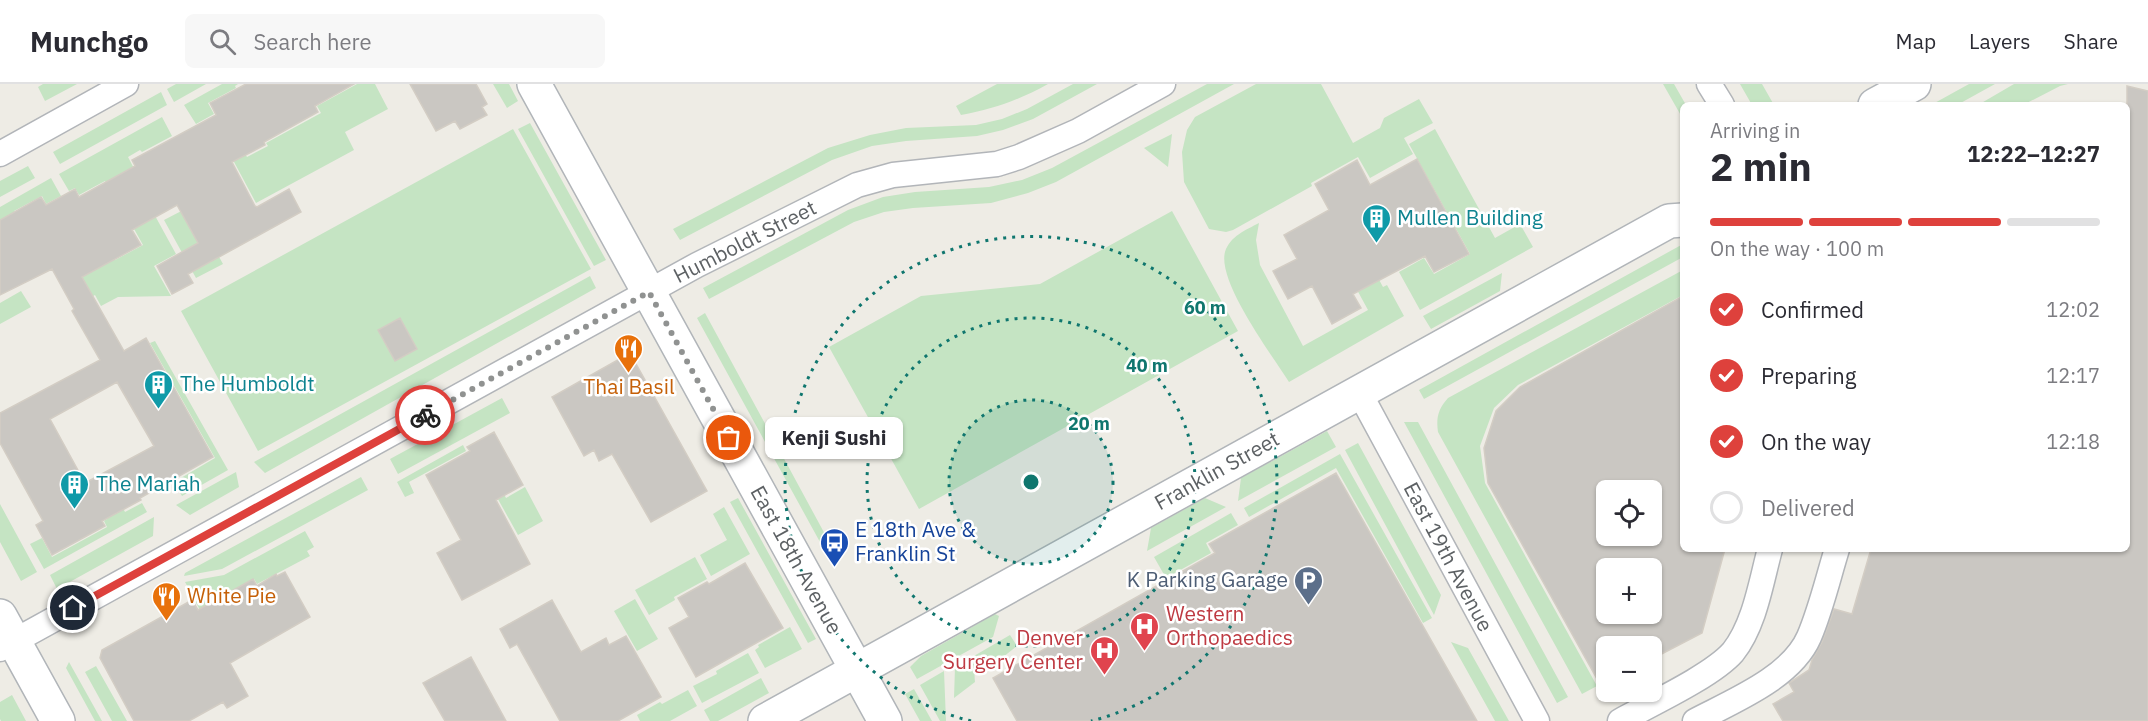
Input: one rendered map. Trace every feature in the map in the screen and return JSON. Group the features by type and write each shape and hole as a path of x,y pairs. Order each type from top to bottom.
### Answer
{"street":[{"path":"0,154 126,84"},
{"name":"East 18th Avenue","path":"534,84 885,721"},
{"name":"Humboldt Street","path":"4,635 697,265 857,184 893,175 998,164 1078,131 1163,84"},
{"path":"1709,84 1720,102"},
{"path":"1881,102 1914,84"},
{"name":"Franklin Street","path":"765,721 1678,213"},
{"name":"East 19th Avenue","path":"1359,392 1537,721"},
{"path":"1620,721 1706,674 1732,652 1751,616 1769,552"},
{"path":"1695,721 1775,677 1791,663 1809,639 1836,552"},
{"path":"4,635 58,721"}],"green space":[{"path":"43,84 77,84 45,101 38,87"},
{"path":"176,84 206,84 174,102 167,89"},
{"path":"222,84 238,84 236,88 208,103 214,114 196,124 184,105"},
{"path":"357,84 375,84 388,109 345,132 354,150 256,203 233,160 240,145 247,157 268,146 266,143 321,113 317,106"},
{"path":"493,84 509,84 518,101 507,108"},
{"path":"997,84 1048,84 1006,103 961,115 956,106"},
{"path":"1073,84 1097,84 1033,119 1003,130 977,136 872,146 832,160 680,240 673,229 828,148 870,135 906,128 976,125 1002,119 1027,109"},
{"path":"1207,84 1234,84 1056,182 1028,193 991,203 884,212 854,222 709,299 703,288 848,210 883,197 915,192 989,187 1022,180 1052,168"},
{"path":"1256,84 1321,84 1353,143 1380,128 1384,118 1419,99 1433,123 1404,138 1413,154 1370,178 1358,157 1311,183 1312,186 1233,230 1226,232 1209,229 1184,182 1182,152 1187,130 1195,117"},
{"path":"1663,84 1674,84 1684,102 1680,102 1680,114"},
{"path":"1740,84 1762,84 1772,102 1750,102"},
{"path":"1969,84 1995,84 1962,102 1936,102"},
{"path":"2014,84 2068,84 2029,102 1983,102"},
{"path":"161,92 167,105 60,164 53,152"},
{"path":"162,117 172,136 128,157 139,178 110,190 105,181 79,195 75,188 69,191 59,174"},
{"path":"530,123 606,260 594,266 518,129"},
{"path":"513,129 591,269 258,451 181,311"},
{"path":"1435,129 1495,238 1520,224 1533,247 1420,310 1399,272 1424,258 1434,274 1470,254 1409,144"},
{"path":"1172,134 1168,167 1144,148"},
{"path":"28,166 35,178 0,197 0,181"},
{"path":"51,178 61,196 46,204 42,196 14,211 18,220 0,230 0,207"},
{"path":"136,181 176,254 154,266 171,296 118,297 101,306 95,295 73,307 56,276 108,248 115,260 143,245 114,193"},
{"path":"191,206 223,264 196,278 164,220"},
{"path":"1172,211 1238,331 919,509 829,347 921,296 1040,284"},
{"path":"1259,223 1256,240 1260,265 1303,346 1368,310 1356,288 1377,276 1383,287 1387,285 1404,316 1289,382 1237,299 1225,265 1227,246 1239,234"},
{"path":"1680,246 1680,259 1424,399 1419,390"},
{"path":"1680,272 1680,297 1518,385 1494,408 1480,446 1485,483 1596,684 1596,687 1582,694 1438,432 1438,414 1448,398"},
{"path":"1502,273 1500,291 1431,329 1423,316"},
{"path":"590,276 596,288 265,473 254,462"},
{"path":"21,291 31,307 0,324 0,303"},
{"path":"705,313 833,549 826,553 697,318"},
{"path":"155,341 228,470 182,496 174,482 215,458 150,343"},
{"path":"502,398 510,413 398,474 390,459"},
{"path":"1404,422 1418,422 1568,697 1557,703"},
{"path":"1327,431 1336,447 1238,501 1241,478"},
{"path":"1358,443 1441,595 1434,615 1345,450"},
{"path":"463,445 466,451 409,482 414,493 405,497 397,482"},
{"path":"1340,454 1432,618 1423,623 1336,468 1249,517 1244,508"},
{"path":"236,472 239,487 190,515 176,505"},
{"path":"361,477 368,490 222,569 184,576 185,573"},
{"path":"525,487 543,521 518,535 494,492 501,488 506,498"},
{"path":"738,498 816,639 808,643 730,502"},
{"path":"1205,498 1226,507 1147,551 1151,528"},
{"path":"142,503 147,512 44,569 30,544 42,538 52,557 107,527 104,521 123,508 125,512"},
{"path":"0,504 37,572 21,581 0,542"},
{"path":"724,507 750,554 711,576 700,555 727,540 713,514"},
{"path":"1231,513 1238,525 1206,543 1211,553 1166,578 1154,557"},
{"path":"154,517 153,536 57,589 50,575"},
{"path":"305,531 314,547 307,551 310,556 257,584 254,579 228,593 230,597 201,612 185,582 224,575"},
{"path":"695,557 707,579 674,597 675,600 649,615 635,590"},
{"path":"635,599 658,639 637,651 614,611"},
{"path":"995,614 999,616 993,637 917,679 910,667 921,656"},
{"path":"790,627 802,649 765,668 755,650 759,647 758,645"},
{"path":"1010,635 1017,646 998,661 983,660 975,670 975,682 954,698 955,667"},
{"path":"1451,642 1468,648 1509,721 1495,721"},
{"path":"748,653 759,673 702,703 693,686 717,674 716,671"},
{"path":"69,662 102,721 95,721 66,668"},
{"path":"96,666 127,721 112,721 85,672"},
{"path":"944,671 946,721 940,721 920,685"},
{"path":"761,678 769,693 718,721 710,721 704,710"},
{"path":"914,689 932,721 920,721 905,694"},
{"path":"688,690 697,706 670,721 640,721 637,715"},
{"path":"12,695 26,721 1,721 0,702"}],"building":[{"path":"246,84 354,84 315,106 318,112 264,142 265,145 232,162 255,206 289,189 301,212 188,274 193,283 172,294 157,266 198,243 177,205 132,230 141,245 82,277 124,351 146,338 213,457 102,521 105,526 52,555 36,525 43,521 0,443 0,413 100,360 72,311 74,309 52,269 0,295 0,220 41,197 46,205 75,189 79,197 135,166 132,160 216,115 210,103","holes":["117,382 154,446 85,483 50,419"]},
{"path":"410,84 476,84 487,104 482,107 487,115 460,129 455,121 436,131"},
{"path":"2127,86 2148,91 2148,721 1783,721 1773,704 1794,692 1789,683 1809,670 1834,609 1852,614 1870,552 2130,552 2130,102 2127,102"},
{"name":"Mullen Building","path":"1417,159 1469,254 1434,272 1425,256 1353,294 1361,308 1332,324 1312,286 1288,299 1273,271 1297,259 1284,235 1329,210 1315,184 1357,160 1370,185"},
{"path":"1680,298 1680,552 1724,552 1702,633 1662,654 1662,636 1596,636 1596,677 1488,483 1484,448 1496,411 1520,387"},
{"path":"400,318 417,349 395,361 378,330"},
{"path":"630,353 707,491 651,522 612,454 599,461 594,450 584,456 552,397"},
{"path":"494,432 523,485 496,500 530,564 462,600 437,553 461,540 426,475 470,451 467,447"},
{"name":"K Parking Garage","path":"1336,473 1477,721 1017,721 993,678 1215,553 1209,544"},
{"path":"745,563 783,628 696,677 669,628 689,617 678,598 707,582 709,584"},
{"path":"285,572 310,617 230,663 248,696 227,708 223,702 189,721 134,721 100,658 102,650 192,600 198,610 253,579 257,586 276,574 277,576"},
{"path":"552,600 581,652 606,638 609,645 626,636 661,697 618,721 560,721 517,644 510,648 500,629"},
{"path":"471,657 506,721 445,721 423,683"}],"way so far":[{"path":"425,415 649,292 729,438"}],"place":[{"name":"Mullen Building","path":"1376,244"},
{"name":"Thai Basil","path":"629,374"},
{"name":"The Humboldt","path":"159,410"},
{"name":"Kenji Sushi","path":"729,438"},
{"name":"The Mariah","path":"75,510"},
{"name":"E 18th Ave & Franklin St","path":"834,568"},
{"name":"K Parking Garage","path":"1309,606"},
{"name":"White Pie","path":"166,622"},
{"name":"Western Orthopaedics","path":"1145,652"},
{"name":"Denver Surgery Center","path":"1104,676"}],"route":[{"path":"73,608 425,415"}]}
